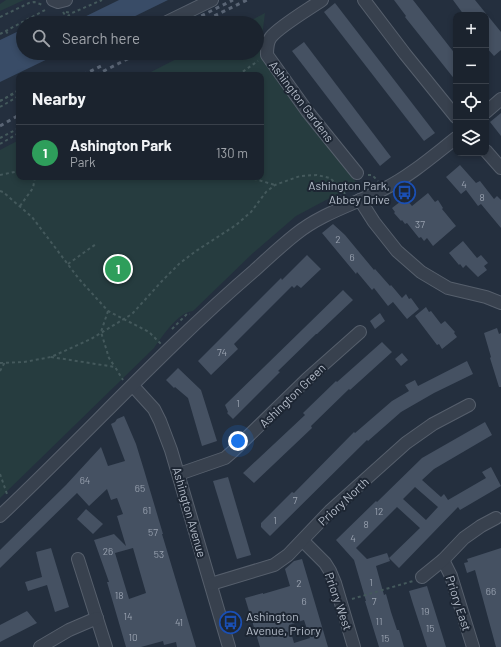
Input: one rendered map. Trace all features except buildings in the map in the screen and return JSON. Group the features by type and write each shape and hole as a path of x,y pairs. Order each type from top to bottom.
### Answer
{"street":[{"path":"53,6 58,2 66,0"},
{"path":"180,16 212,0"},
{"name":"Ashington Gardens","path":"322,0 271,37 267,47 267,55 307,110 357,173"},
{"path":"364,0 453,113"},
{"path":"489,109 501,98"},
{"path":"0,516 128,383 167,351 228,293 295,235 318,219 385,188 415,170 453,140"},
{"path":"489,154 501,168"},
{"path":"355,202 374,222 397,252 421,272 448,288 486,297 501,303"},
{"name":"Ashington Green","path":"179,474 219,460 232,452 307,379 360,332"},
{"name":"Ashington Avenue","path":"128,383 154,409 160,421 179,474 229,647"},
{"name":"Priory North","path":"211,584 274,565 288,555 330,511 406,443 433,424 469,405"},
{"name":"Priory East","path":"422,577 443,560 464,538 496,518"},
{"name":"Priory West","path":"303,541 325,563 330,571 354,647"},
{"path":"78,559 106,647"},
{"name":"Priory East","path":"443,560 451,576 473,647"},
{"path":"40,647 70,630 97,618"}],"path":[{"path":"0,17 34,1 53,6 68,16 102,0"},
{"path":"34,16 53,6"},
{"path":"0,34 16,26"},
{"path":"6,31 9,36"},
{"path":"242,72 260,60"},
{"path":"0,101 16,92"},
{"path":"0,107 16,99"},
{"path":"0,138 16,129"},
{"path":"0,143 16,135"},
{"path":"0,175 16,172"},
{"path":"357,173 372,175 385,188"},
{"path":"0,363 24,362 51,357 78,345 132,314 162,280 180,263 236,225 251,212 266,192 275,186 300,176 324,176 330,178 355,202"},
{"path":"20,206 33,188 34,180"},
{"path":"257,180 275,186"},
{"path":"0,191 32,217 79,279 108,311 149,332 167,351"},
{"path":"68,264 96,244"},
{"path":"108,311 101,332 109,358 128,383"},
{"path":"51,357 115,367"},
{"path":"0,371 5,362"},
{"path":"0,474 7,494"},
{"path":"341,603 422,577"}],"green space":[{"path":"6,0 24,0 0,11 0,4"},
{"path":"174,60 264,60 272,73 359,186 326,200 296,216 253,253 193,311 187,312 176,320 154,348 0,498 0,150 16,142 16,180 264,180 264,72 151,72"}],"water":[{"path":"119,0 168,0 135,16 86,16"},
{"path":"16,32 16,60 46,60 21,72 16,72 16,74 0,82 0,40"}],"railway":[{"path":"201,16 233,0"},
{"path":"214,16 247,0"},
{"path":"102,72 125,60"},
{"path":"89,72 101,66"},
{"path":"0,126 16,117"}],"place":[{"name":"Ashington Park, Abbey Drive","path":"405,192"},
{"name":"Ashington Park","path":"118,269"},
{"name":"Ashington Avenue, Priory","path":"230,623"}]}
